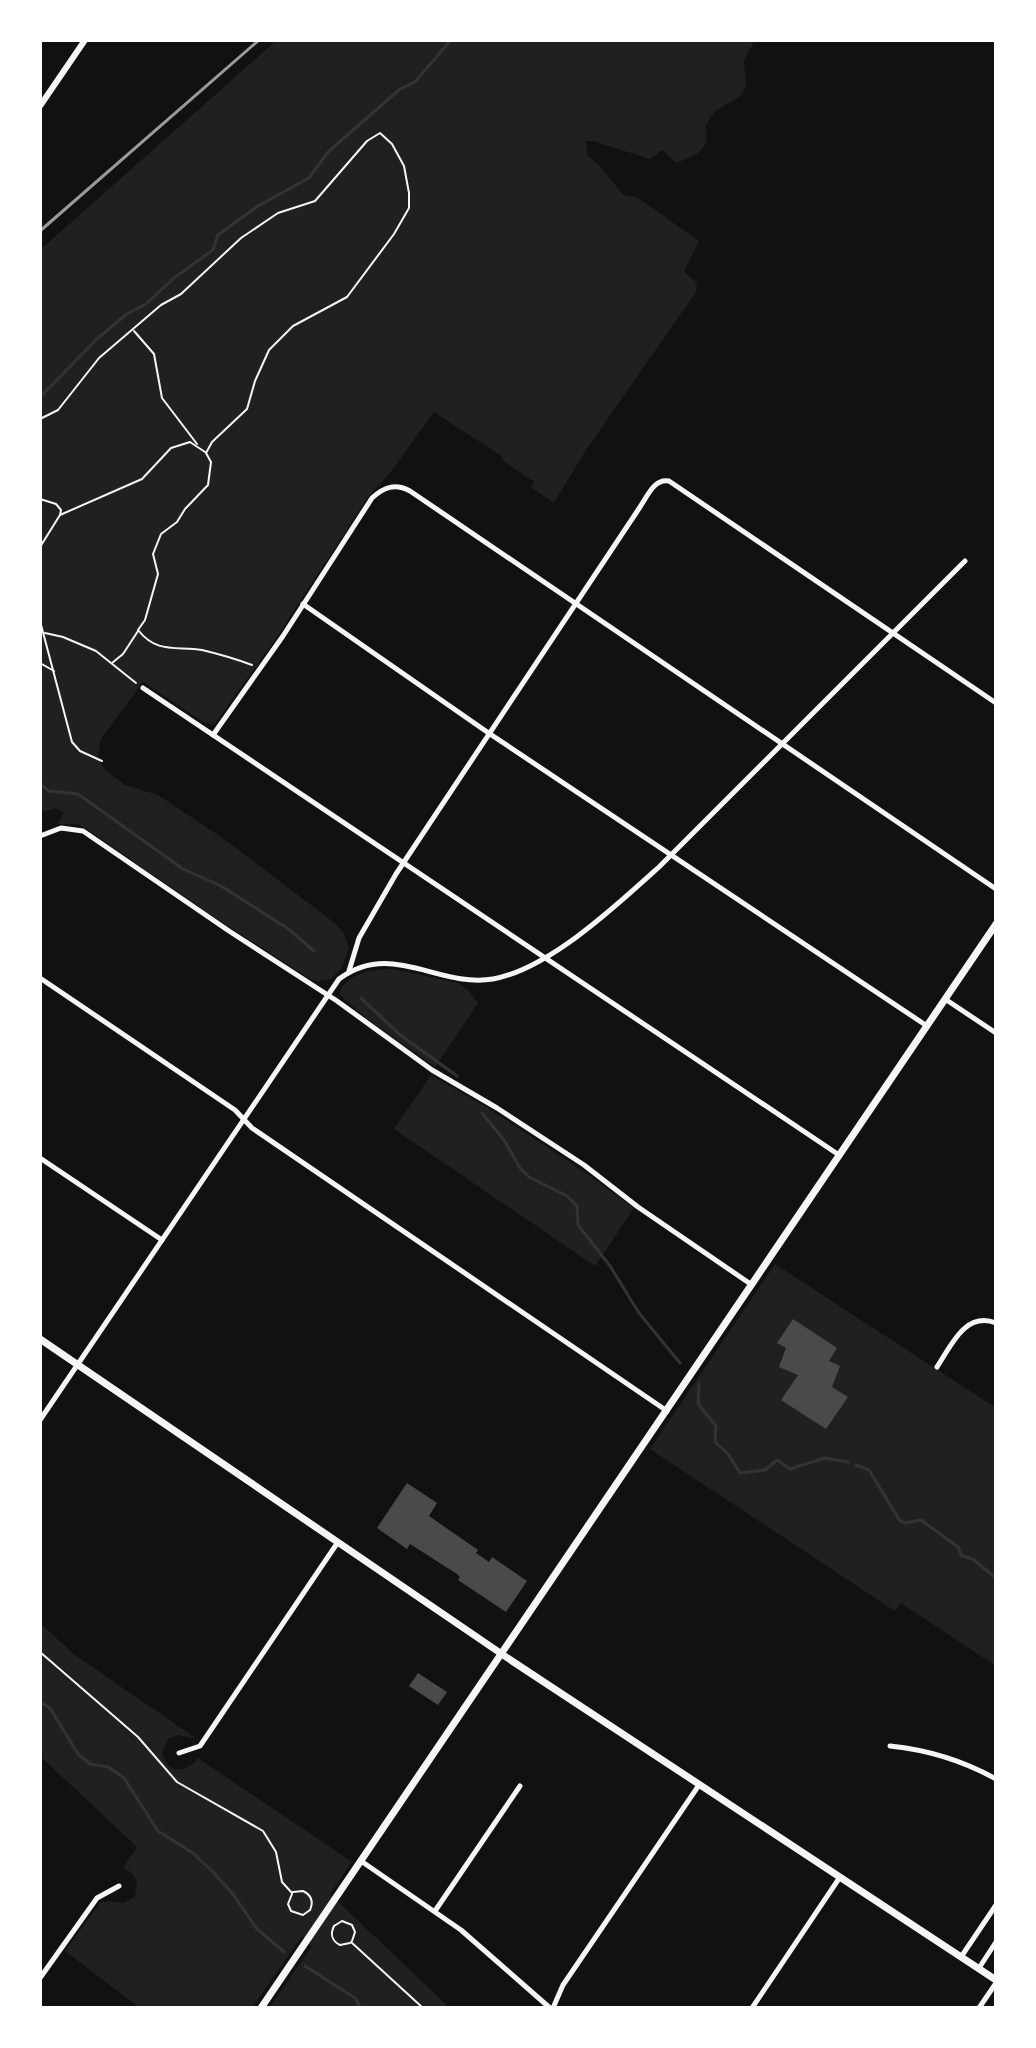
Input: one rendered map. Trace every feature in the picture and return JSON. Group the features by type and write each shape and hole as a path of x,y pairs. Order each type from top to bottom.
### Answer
{"main road":[{"path":"261,2008 996,924"},
{"path":"40,1339 501,1654 996,1981"}],"street":[{"path":"40,106 85,40"},
{"path":"349,972 359,938 404,863 658,481 669,481 996,703"},
{"path":"213,735 372,498 392,486 410,491 996,889"},
{"path":"40,1420 339,979 366,964 391,963 456,977 490,979 521,970 545,957 615,905 672,854 965,561"},
{"path":"303,604 490,734 927,1026"},
{"path":"143,688 839,1155"},
{"path":"40,836 53,829 83,831 328,995 454,1085 497,1108 584,1165 638,1207 752,1285"},
{"path":"40,978 235,1110 252,1128 667,1411"},
{"path":"945,999 996,1033"},
{"path":"40,1158 163,1240"},
{"path":"937,1367 968,1324 981,1319 996,1323"},
{"path":"179,1753 200,1746 338,1542"},
{"path":"890,1746 946,1757 996,1779"},
{"path":"361,1861 461,1930 551,2008 563,1985 700,1784"},
{"path":"435,1911 520,1786"},
{"path":"752,2008 840,1877"},
{"path":"40,1978 97,1898 119,1886"},
{"path":"961,1957 996,1905"},
{"path":"979,1968 996,1942"},
{"path":"979,2008 996,1981"}],"path":[{"path":"40,419 58,410 93,364 161,305 181,294 241,238 278,213 315,201 367,141 380,133 392,144 404,166 409,208 394,234 347,297 293,326 269,350 247,409 212,442 206,453"},
{"path":"111,664 123,654 145,620 158,574 153,554 161,534 177,522 208,485 211,462 162,398 154,354 133,330"},
{"path":"60,515 142,479 171,448 190,442 198,445"},
{"path":"40,499 56,504 61,510 40,547"},
{"path":"40,621 72,742 80,751 102,761"},
{"path":"138,630 148,642 176,650 200,650 260,669"},
{"path":"44,632 96,651 143,688"},
{"path":"40,663 55,671"},
{"path":"40,1652 138,1737 163,1769 185,1788 263,1831 276,1852 282,1882 292,1893"},
{"path":"303,1891 310,1895 312,1906 306,1913 298,1915 291,1911 288,1900 292,1893 303,1891"},
{"path":"345,1921 352,1925 355,1936 351,1942 344,1945 334,1941 331,1933 336,1923 345,1921"},
{"path":"351,1942 423,2008"}],"shaded area":[{"path":"277,40 755,40 744,60 746,86 740,96 714,112 705,126 704,146 695,155 676,163 662,150 650,159 586,141 587,155 623,195 637,197 699,241 684,272 697,283 696,292 586,450 554,503 531,487 534,482 502,460 503,457 434,412 390,473 368,497 275,640 214,725 205,723 143,682 101,739 98,756 104,769 125,785 158,795 224,839 336,924 344,933 349,948 342,967 331,979 319,981 312,980 211,915 87,829 77,824 57,824 64,813 56,808 44,812 40,808 40,250"},
{"path":"393,969 458,983 478,1003 435,1067 365,1017 339,994 354,977 369,971"},
{"path":"431,1075 488,1108 634,1208 595,1266 394,1129"},
{"path":"775,1264 996,1408 996,1666 901,1603 895,1611 650,1449"},
{"path":"40,1623 75,1655 197,1739 178,1735 168,1739 162,1752 172,1768 188,1767 198,1758 352,1862 330,1894 450,2008 269,2008 312,1946 302,1936 252,2008 140,2008 65,1951 100,1903 124,1903 135,1896 137,1881 131,1872 123,1868 137,1847 40,1756"}],"building":[{"path":"793,1319 837,1348 829,1361 840,1366 832,1387 848,1397 826,1429 781,1400 798,1375 779,1367 786,1348 777,1343"},
{"path":"407,1483 437,1503 429,1516 478,1550 476,1553 489,1562 492,1557 527,1581 506,1612 458,1580 460,1577 457,1574 410,1544 407,1549 377,1528"},
{"path":"418,1673 447,1692 438,1705 409,1686"}],"waterway":[{"path":"40,397 99,337 213,250 218,235 258,206 309,178 328,152 400,89 415,82 451,40"},
{"path":"40,784 49,791 78,794 183,869 221,886 287,928 314,951"},
{"path":"361,998 399,1034 457,1076"},
{"path":"482,1113 529,1177 567,1196 577,1206 578,1225 610,1266 639,1313 680,1363"},
{"path":"699,1384 698,1404 716,1426 715,1442 728,1454 740,1473 765,1470 777,1460 790,1469 825,1458 848,1462"},
{"path":"856,1465 869,1470 900,1521 921,1520 958,1547 961,1555 974,1560 996,1578"},
{"path":"40,1702 50,1708 78,1754 90,1764 108,1767 124,1778 158,1831 193,1853 213,1872 233,1894 256,1928 284,1952"},
{"path":"305,1966 355,1998 361,2008"}],"railway":[{"path":"40,231 259,40"}]}
